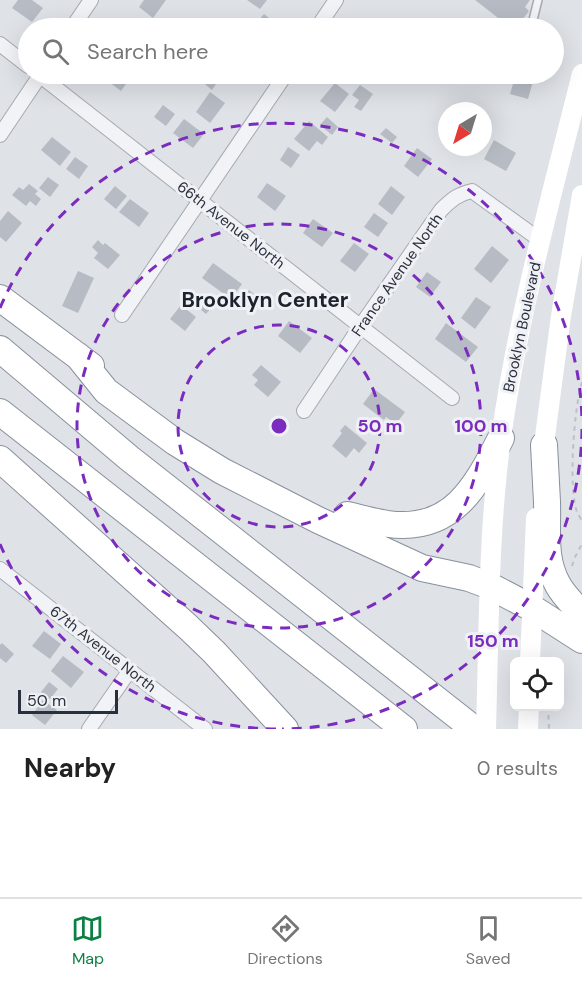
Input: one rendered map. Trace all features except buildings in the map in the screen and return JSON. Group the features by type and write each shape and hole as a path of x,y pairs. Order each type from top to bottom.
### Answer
{"highway":[{"path":"0,298 78,356 216,448 282,485 448,564 532,608 582,640"},
{"path":"0,348 129,458 474,729"},
{"path":"78,356 106,391 175,442 222,471 318,520 422,568 480,582"},
{"path":"0,412 404,729"},
{"path":"346,515 401,525 416,524 438,518 464,498 486,467 501,438"},
{"path":"544,445 547,505 546,549 552,574 558,586 582,614"},
{"path":"0,459 188,627 221,659 285,729"}],"main road":[{"name":"Brooklyn Boulevard","path":"486,729 480,582 501,438 514,357 540,240 582,74"},
{"path":"530,657 536,516 561,315 582,195"},
{"path":"528,729 529,711"}],"street":[{"path":"79,18 91,0"},
{"path":"324,18 336,0"},
{"path":"0,44 18,58"},
{"path":"0,135 33,84"},
{"name":"66th Avenue North","path":"53,84 452,398"},
{"path":"122,315 279,84"},
{"name":"France Avenue North","path":"304,411 441,210 451,199 472,191 540,240"},
{"name":"67th Avenue North","path":"0,569 205,729"},
{"path":"89,729 130,670"}],"lane":[{"path":"534,18 538,0"}],"path":[{"path":"582,382 578,395 573,468 574,495 582,521"},
{"path":"548,711 549,729"}],"district":[{"name":"Brooklyn Center","path":"265,300"}]}
